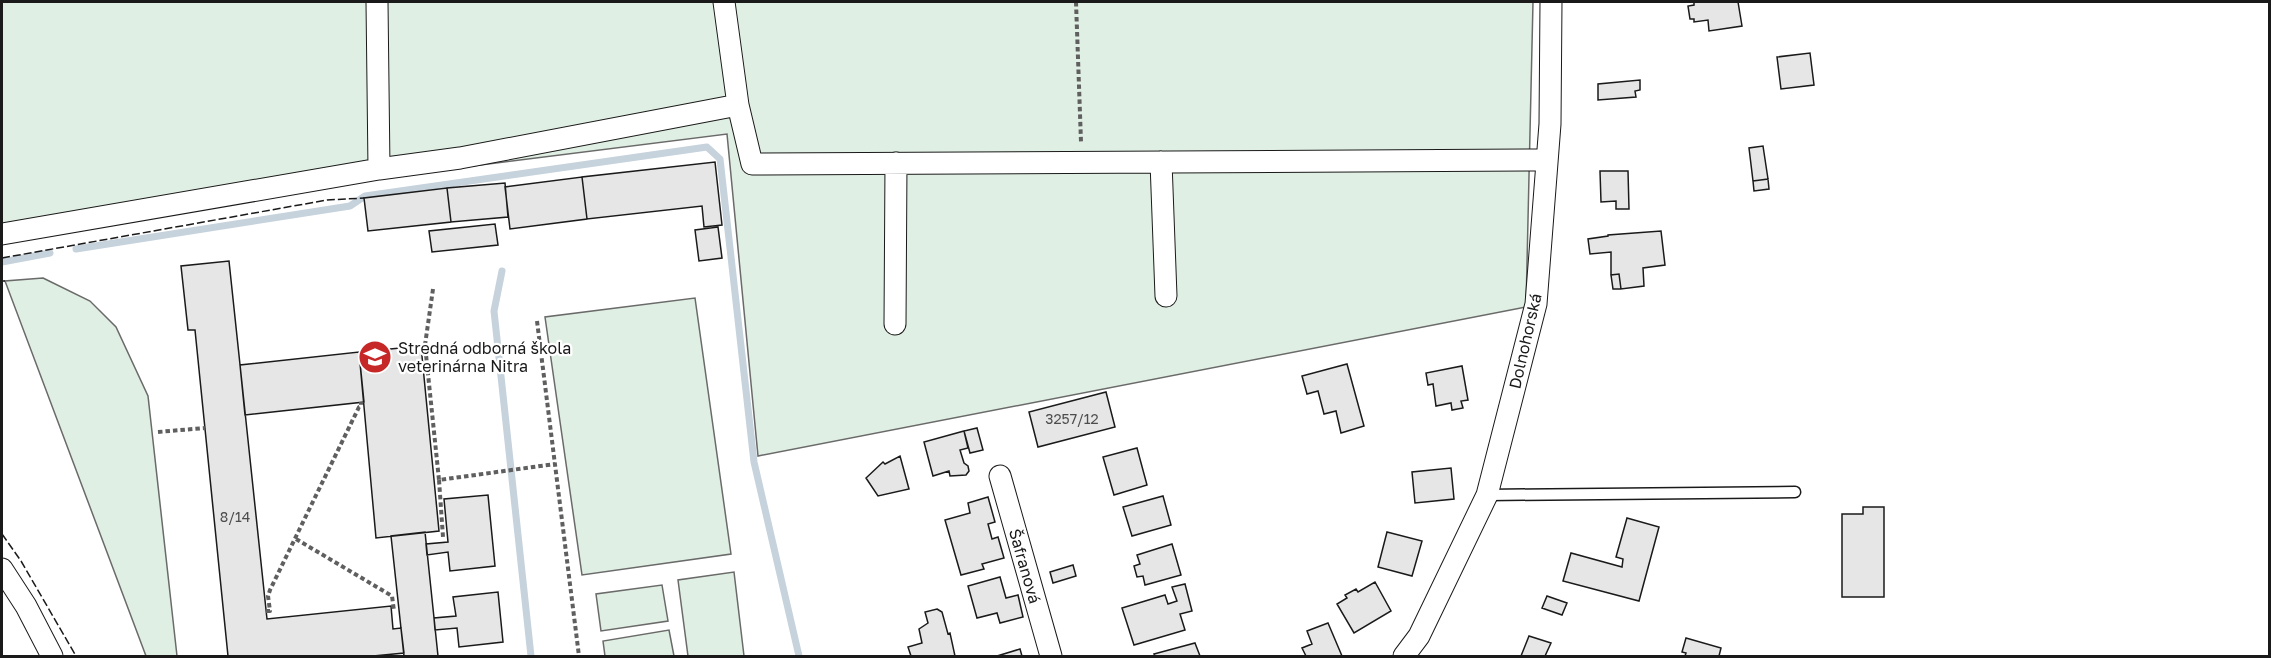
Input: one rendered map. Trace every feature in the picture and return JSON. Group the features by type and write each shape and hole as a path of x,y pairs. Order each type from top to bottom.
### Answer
{"street":[{"path":"377,2 379,170"},
{"path":"724,2 738,105 752,164 1547,160"},
{"name":"Dolnohorská","path":"1404,657 1419,636 1487,495 1536,304 1550,124 1551,2"},
{"path":"2,234 460,158 738,105"},
{"path":"1161,162 1166,296"},
{"path":"895,324 896,163"},
{"name":"Šafranová","path":"1000,476 1051,657"},
{"path":"2,568 26,606 52,657"}],"lane":[{"path":"1487,495 1795,492"}],"path":[{"path":"1076,2 1082,162"},
{"path":"433,289 425,345 443,537"},
{"path":"537,321 579,657"},
{"path":"266,611 270,611 268,596 270,590 361,402"},
{"path":"158,432 204,428"},
{"path":"439,480 555,464"},
{"path":"296,539 392,596 394,611"}],"green space":[{"path":"2,2 1533,2 1526,307 758,456 727,134 2,225"},
{"path":"43,278 90,301 116,327 148,396 177,656 146,656 5,281"},
{"path":"695,298 731,554 582,575 545,317"},
{"path":"734,572 744,656 688,656 678,580"},
{"path":"662,585 668,621 601,631 596,594"},
{"path":"669,630 674,656 605,656 603,641"}],"building":[{"path":"1694,2 1738,2 1742,26 1709,31 1708,20 1694,22 1694,19 1690,19 1688,6 1694,5"},
{"path":"1810,53 1814,85 1781,89 1777,57"},
{"path":"1640,80 1640,90 1635,91 1636,97 1598,100 1598,84"},
{"path":"1763,146 1768,179 1753,181 1749,148"},
{"path":"715,162 722,225 704,227 702,206 587,219 582,177"},
{"path":"1600,171 1628,171 1629,209 1616,209 1616,201 1601,202"},
{"path":"582,177 587,219 510,229 505,187"},
{"path":"1768,179 1769,189 1754,191 1753,181"},
{"path":"505,183 508,217 451,222 447,188"},
{"path":"447,188 451,222 368,231 364,198"},
{"path":"495,224 498,245 432,252 429,231"},
{"path":"718,227 722,258 699,261 695,230"},
{"path":"1661,231 1665,265 1643,268 1644,286 1621,289 1619,274 1611,275 1611,252 1590,254 1588,239"},
{"path":"229,261 267,619 391,606 393,629 401,628 404,653 373,656 228,656 195,330 188,330 181,266"},
{"path":"1619,274 1621,289 1613,289 1611,275"},
{"path":"421,346 439,531 376,538 359,352"},
{"path":"359,352 364,402 245,415 240,365"},
{"path":"1347,364 1364,426 1341,433 1336,411 1324,414 1318,391 1307,394 1302,376"},
{"path":"1462,366 1468,400 1461,401 1463,408 1452,410 1451,403 1436,406 1433,384 1428,385 1426,373"},
{"path":"1106,392 1115,427 1038,447 1029,412"},
{"path":"977,428 983,450 970,453 964,431"},
{"path":"964,431 968,448 960,450 969,471 966,475 950,476 949,471 933,476 924,442"},
{"path":"1137,448 1147,485 1114,495 1103,457"},
{"path":"900,456 909,489 878,496 866,478 883,462 885,464"},
{"path":"1451,468 1454,499 1415,503 1412,472"},
{"path":"488,495 495,566 450,571 448,552 427,555 426,544 448,542 444,499"},
{"path":"1163,496 1171,525 1132,536 1123,507"},
{"path":"988,497 995,522 988,524 992,539 998,537 1004,558 982,564 984,569 961,575 945,520 970,513 968,503"},
{"path":"1863,507 1884,507 1884,597 1842,597 1842,514 1863,514"},
{"path":"1627,518 1659,527 1639,601 1563,581 1571,553 1622,567 1623,559 1616,557"},
{"path":"425,532 438,656 404,656 391,536"},
{"path":"1387,532 1422,541 1412,576 1378,567"},
{"path":"1172,544 1181,575 1145,585 1143,576 1137,577 1134,566 1140,564 1137,555"},
{"path":"1073,565 1076,576 1053,583 1050,572"},
{"path":"1000,577 1006,598 1018,595 1023,617 1000,623 997,613 977,618 968,586"},
{"path":"1375,582 1391,611 1354,633 1337,604 1347,598 1345,595 1356,589 1358,592"},
{"path":"1185,584 1192,611 1180,614 1185,630 1134,645 1122,608 1165,595 1168,604 1177,601 1172,587"},
{"path":"498,592 503,642 459,647 457,628 435,630 434,618 456,616 453,597"},
{"path":"1547,596 1567,603 1562,615 1542,608"},
{"path":"937,609 942,612 955,656 911,656 908,647 922,643 919,629 928,623 925,612"},
{"path":"1328,623 1342,656 1306,656 1302,648 1312,644 1307,631"},
{"path":"1529,636 1551,643 1545,656 1521,656"},
{"path":"1686,638 1721,648 1719,656 1685,656 1686,653 1682,652"},
{"path":"1195,643 1200,656 1155,656 1154,654"},
{"path":"1020,649 1022,656 997,656"}],"waterway":[{"path":"76,249 350,206 365,196 707,147 720,159 754,462 799,656"},
{"path":"2,262 50,253"},
{"path":"502,271 494,311 531,656"}],"fence":[{"path":"2,258 327,200 364,198"},
{"path":"2,534 21,561 76,656"}],"place":[{"name":"Stredná odborná škola veterinárna Nitra","path":"375,357"}]}
